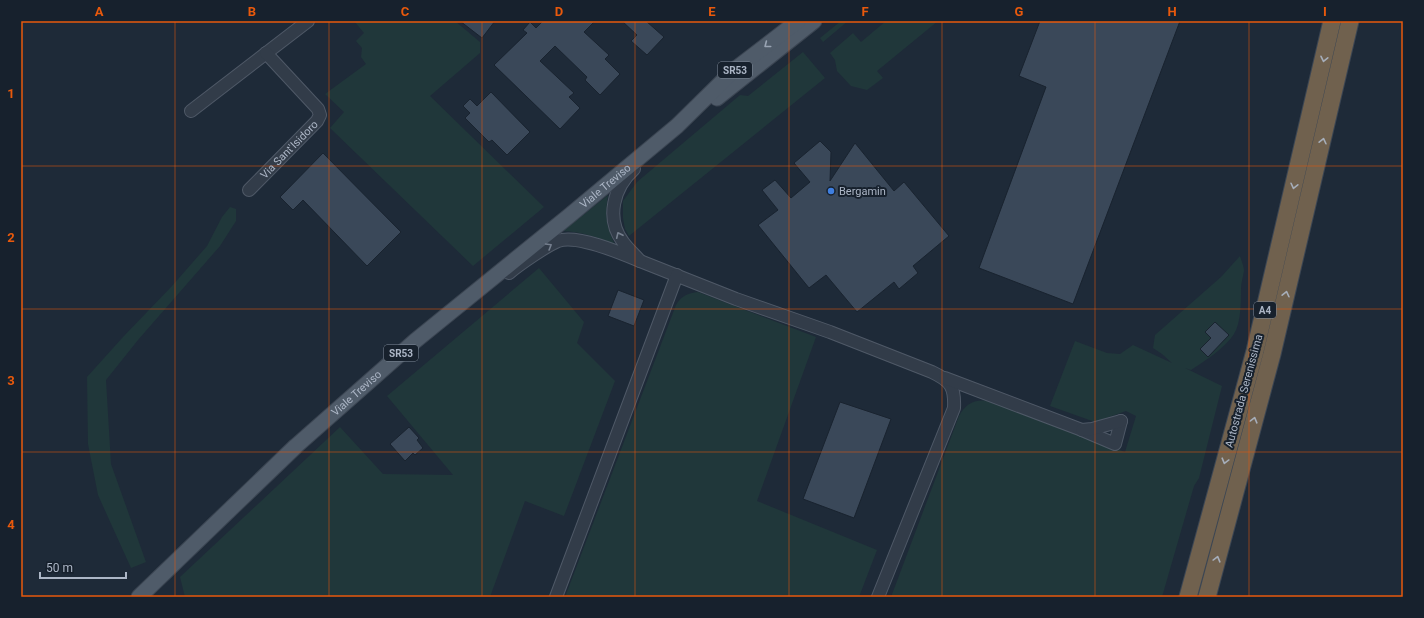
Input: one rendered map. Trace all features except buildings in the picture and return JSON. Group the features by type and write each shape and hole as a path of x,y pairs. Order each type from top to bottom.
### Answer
{"highway":[{"name":"Autostrada Serenissima","path":"1188,597 1255,351 1332,21"},
{"name":"Autostrada Serenissima","path":"1207,597 1272,354 1350,21"}],"main road":[{"path":"799,27 814,21"},
{"name":"SR53","path":"677,126 733,71 799,27"},
{"name":"Viale Treviso","path":"139,597 296,446 414,341 569,216 677,126"}],"street":[{"path":"191,111 308,21"},
{"name":"Via Sant'Isidoro","path":"249,190 316,121 320,115 318,109 266,53"},
{"path":"640,261 623,242 617,232 613,205 617,192 625,178 664,142 677,126"},
{"path":"414,341 469,306 515,268 558,241 568,239 595,244 736,299 830,332 1082,430"},
{"path":"556,597 677,275"},
{"path":"878,597 954,408 954,395 951,386 945,378"}],"green space":[{"path":"354,21 455,21 480,42 480,53 430,96 544,207 473,266 330,128 344,112 325,94 366,64 361,57 362,48 356,41 364,33"},
{"path":"841,21 848,21 823,42 820,38"},
{"path":"886,21 938,21 877,71 883,78 867,90 851,86 837,71 835,60 830,53 853,33 861,42"},
{"path":"803,52 825,78 629,236 625,229 623,218 623,201 637,182 740,95 748,96"},
{"path":"608,195 607,221 615,245 590,235 563,231"},
{"path":"230,207 236,209 236,221 220,246 138,340 106,380 111,464 146,562 131,568 98,495 88,444 87,377 172,286 207,246 222,217"},
{"path":"1240,256 1244,271 1241,287 1240,312 1238,324 1234,334 1225,345 1191,370 1185,368 1222,386 1199,478 1194,486 1162,597 891,597 959,416 967,406 978,401 987,401 1125,452 1136,416 1126,411 1095,422 1050,406 1075,341 1107,353 1120,354 1133,345 1172,363 1153,348 1155,335 1221,277"},
{"path":"539,268 584,322 577,343 615,381 564,516 525,501 490,597 185,597 180,577 340,427 383,474 453,475 387,396"},
{"path":"698,292 816,337 757,501 877,550 859,597 565,597 676,305 680,299 685,296"}],"place":[{"name":"Bergamin","path":"831,191"}]}
